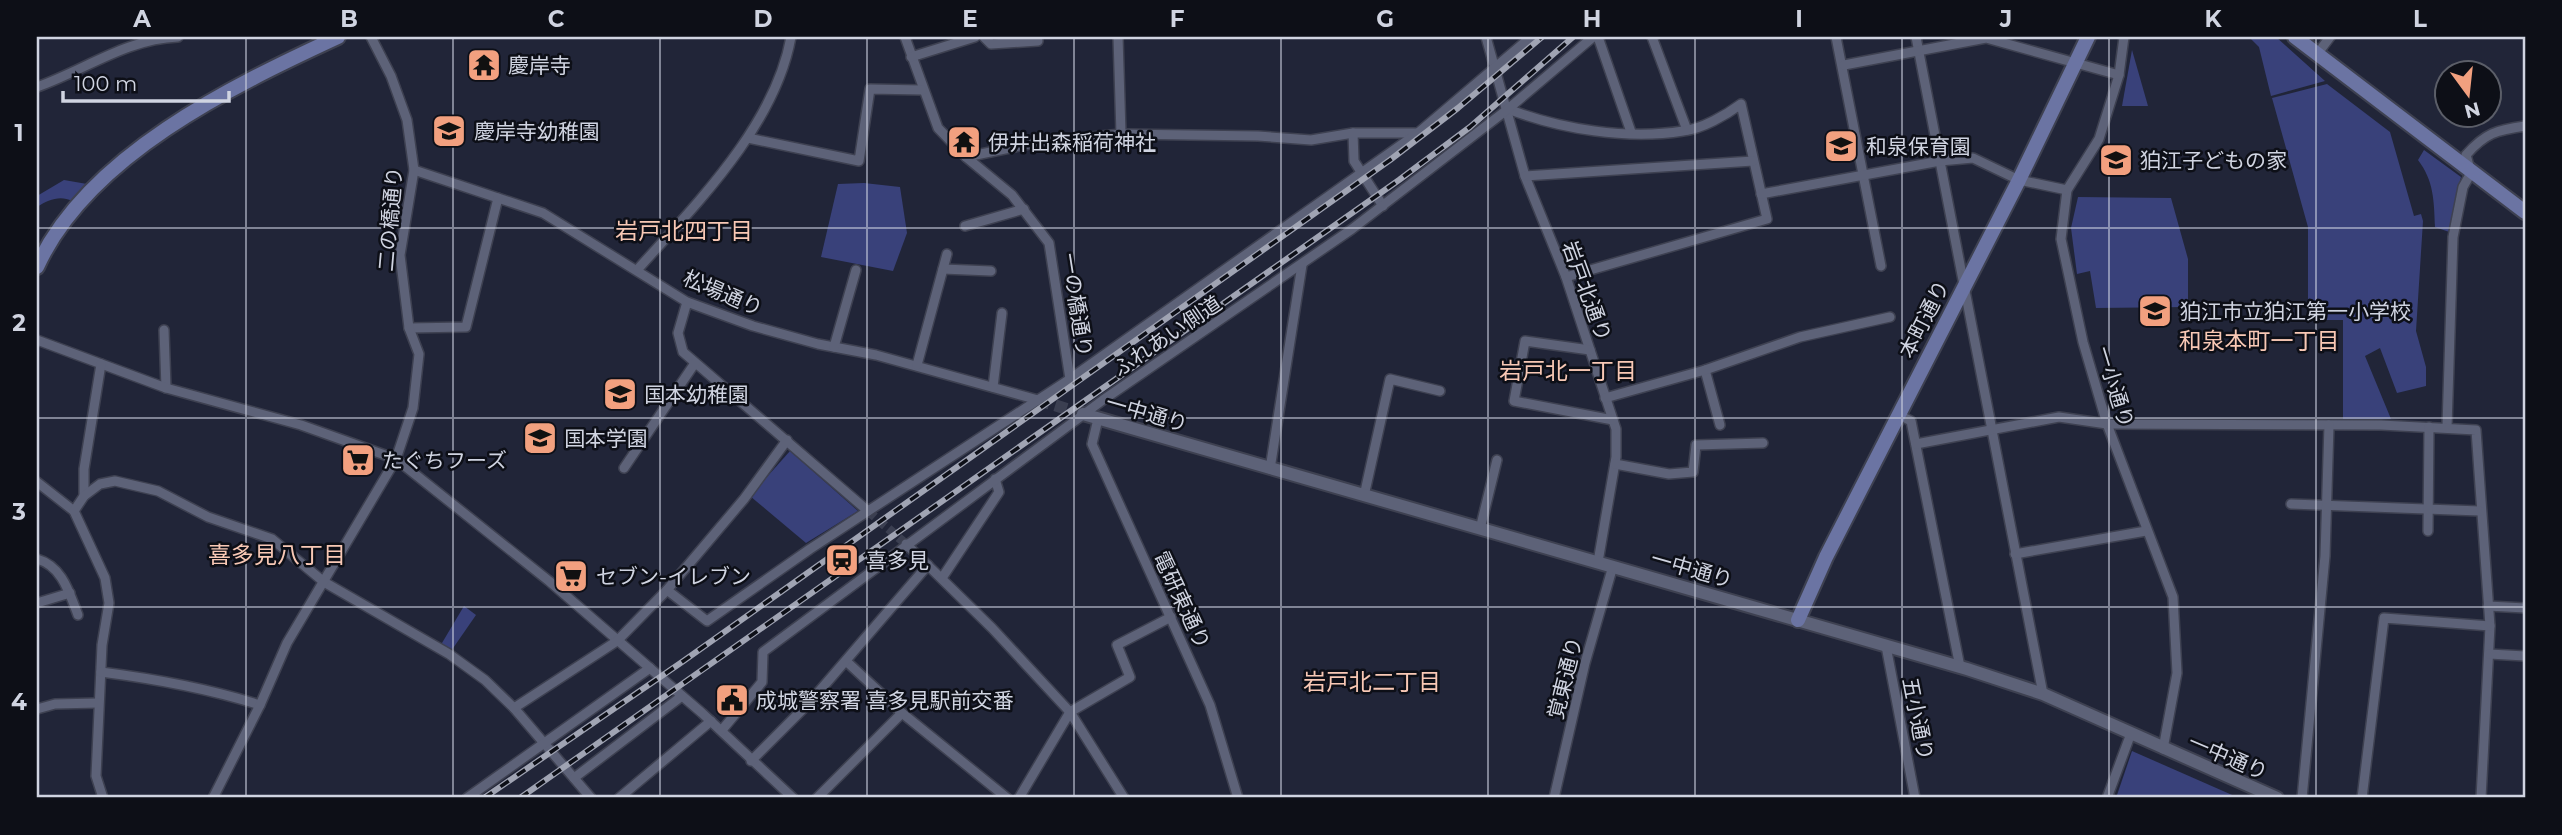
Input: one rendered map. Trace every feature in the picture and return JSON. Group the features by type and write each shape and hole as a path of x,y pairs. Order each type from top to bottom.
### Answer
{"main road":[{"path":"37,267 75,207 110,171 195,112 238,86 338,37"},
{"name":"本町通り","path":"1798,620 2088,37"},
{"path":"2295,37 2525,212"}],"street":[{"path":"37,87 69,75 133,40 178,37"},
{"name":"二の橋通り","path":"213,798 260,705 287,643 396,459 413,408 419,354 409,328 400,255 414,170 407,120 391,76 371,37"},
{"path":"638,269 748,138 781,74 791,37"},
{"name":"一の橋通り","path":"905,37 938,128 965,157 1024,209 1049,243 1070,379"},
{"path":"911,57 975,37"},
{"path":"984,37 991,44 1038,41"},
{"path":"1118,37 1121,134"},
{"name":"岩戸北通り","path":"1486,37 1525,176 1566,277 1616,429 1615,464 1598,562"},
{"name":"ふれあい側道","path":"667,590 707,621 868,511 1070,379 1418,133 1531,37"},
{"path":"1596,37 1631,132"},
{"name":"ふれあい側道","path":"722,730 762,682 763,652 1083,414 1302,265 1383,206 1596,37"},
{"path":"1653,37 1687,130"},
{"path":"1836,37 1844,65 1881,266"},
{"path":"1916,37 2043,694"},
{"name":"一小通り","path":"2124,37 2119,75 2099,139 2067,190 2061,239 2082,342 2107,425 2173,597 2176,673 2162,750"},
{"path":"2318,53 2330,37"},
{"path":"1844,65 1986,38 2119,75"},
{"path":"748,138 859,161 870,89 922,90"},
{"path":"1508,109 1535,120 1572,127 1604,132 1631,132 1687,130 1728,113 1741,104 1767,219 1566,277"},
{"path":"2447,427 2453,237 2463,187 2471,173 2466,155 2481,138 2502,130 2525,126"},
{"path":"1353,133 1354,161 1383,206"},
{"path":"965,157 1034,144 1121,134 1258,136 1311,140 1353,133 1418,133"},
{"path":"1760,194 1940,161 1973,158 2019,180 2067,190"},
{"path":"1525,176 1752,161"},
{"name":"松場通り","path":"414,170 543,214 638,269 687,302 753,326 917,365 1038,400"},
{"path":"409,328 466,327 498,198"},
{"path":"965,226 1024,209"},
{"path":"917,365 947,254"},
{"path":"1270,469 1302,265"},
{"path":"834,347 856,270"},
{"path":"943,270 990,271"},
{"path":"687,302 678,333 683,352 868,511"},
{"path":"993,387 1002,313"},
{"path":"1605,398 1705,370 1800,337 1890,317"},
{"path":"164,330 166,388"},
{"path":"37,340 166,388 301,425 396,459 549,581 722,730 751,761 793,798"},
{"path":"1590,350 1525,341 1514,401 1613,420"},
{"path":"624,468 695,363"},
{"path":"84,496 84,469 101,365"},
{"path":"1705,370 1720,425"},
{"path":"1364,496 1390,379 1440,391"},
{"name":"一中通り","path":"1083,414 1960,667 2043,694 2130,736 2277,798"},
{"path":"1899,415 1911,421 1960,667"},
{"path":"1916,444 2059,417 2107,425 2329,425 2476,430 2490,626 2481,798"},
{"name":"電研東通り","path":"1098,419 1092,439 1094,450 1210,705 1238,798"},
{"path":"2302,798 2329,506 2329,425"},
{"path":"2428,531 2429,427"},
{"path":"514,708 617,640 667,590 744,499 787,440"},
{"path":"1615,464 1669,474 1693,472 1696,445 1725,441 1763,443"},
{"path":"1480,529 1497,460"},
{"path":"942,578 999,492 995,479"},
{"path":"74,511 84,496 100,484 115,481 136,484 208,517 272,539 324,582 449,654 485,680 514,708 588,795 577,798"},
{"path":"37,482 74,511 105,578 109,603 98,703 96,776 103,798"},
{"path":"2291,505 2480,511"},
{"path":"2015,554 2146,531"},
{"path":"906,544 1070,712 1124,798"},
{"path":"37,559 51,563 70,593 78,615"},
{"path":"751,761 846,661 928,565"},
{"name":"覚東通り","path":"1554,798 1585,663 1613,566"},
{"path":"37,603 70,593"},
{"path":"2488,606 2525,608"},
{"path":"1019,798 1070,712 1130,677 1117,645 1171,617"},
{"path":"2362,798 2384,618 2490,626"},
{"name":"五小通り","path":"1886,646 1915,798"},
{"path":"2489,654 2525,656"},
{"path":"846,661 902,713 1007,798"},
{"path":"467,798 650,668"},
{"path":"101,672 168,680 217,691 260,705"},
{"path":"574,778 682,696"},
{"path":"37,709 55,704 98,703"},
{"path":"817,798 902,713"},
{"path":"619,798 711,721"},
{"path":"2107,798 2130,736"},
{"path":"1109,798 1118,789"}],"shaded area":[{"path":"2249,37 2276,37 2325,81 2271,96 2259,47"},
{"path":"2132,50 2148,106 2122,106"},
{"path":"2327,84 2390,132 2414,216 2421,214 2423,221 2416,331 2426,367 2426,386 2397,393 2380,348 2365,356 2391,419 2343,419 2343,320 2308,320 2308,227 2272,98"},
{"path":"2424,150 2461,177 2454,206 2452,233 2435,227 2430,184 2418,160"},
{"path":"64,180 87,184 72,201 54,199 37,207 37,196"},
{"path":"864,183 900,187 907,233 893,271 821,257 838,184"},
{"path":"2078,197 2171,198 2188,259 2188,307 2096,308 2090,271 2077,274 2071,228"},
{"path":"790,451 858,511 806,543 750,496"},
{"path":"464,606 476,615 449,654 439,648"},
{"path":"2132,751 2239,798 2116,798"}],"tunnel":[{"path":"1038,400 1083,414"},
{"path":"868,511 906,544"}],"railway":[{"path":"484,798 682,662 1390,160 1458,108 1542,37"},
{"path":"520,798 1399,180 1470,127 1573,37"}],"place":[{"name":"慶岸寺","path":"484,65"},
{"name":"慶岸寺幼稚園","path":"449,131"},
{"name":"伊井出森稲荷神社","path":"964,142"},
{"name":"和泉保育園","path":"1841,146"},
{"name":"狛江子どもの家","path":"2116,160"},
{"name":"狛江市立狛江第一小学校","path":"2155,311"},
{"name":"国本幼稚園","path":"620,394"},
{"name":"国本学園","path":"540,438"},
{"name":"たぐちフーズ","path":"358,460"},
{"name":"喜多見","path":"842,560"},
{"name":"セブン-イレブン","path":"571,576"},
{"name":"成城警察署 喜多見駅前交番","path":"732,700"}],"district":[{"name":"岩戸北四丁目","path":"684,231"},
{"name":"和泉本町一丁目","path":"2259,341"},
{"name":"岩戸北一丁目","path":"1568,371"},
{"name":"喜多見八丁目","path":"277,555"},
{"name":"岩戸北二丁目","path":"1372,682"}]}
